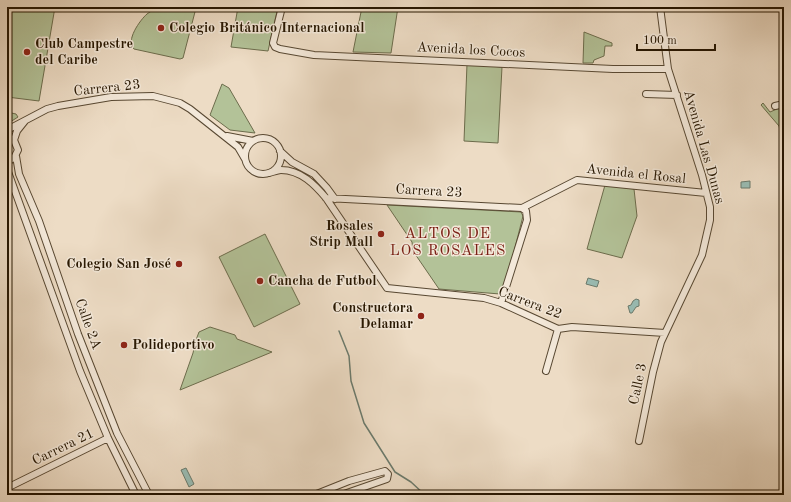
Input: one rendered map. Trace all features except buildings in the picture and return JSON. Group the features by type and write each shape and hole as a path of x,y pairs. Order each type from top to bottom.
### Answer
{"street":[{"name":"Avenida los Cocos","path":"282,7 273,43 275,47 280,49 314,54 613,69 668,69"},
{"name":"Avenida Las Dunas","path":"660,7 668,69 710,207 710,220 702,255 664,333"},
{"path":"646,94 677,95"},
{"name":"Carrera 23","path":"7,130 47,109 58,106 111,97 153,96 180,103 238,147 245,159"},
{"path":"775,106 784,104"},
{"name":"Carrera 23","path":"14,140 19,128 31,117"},
{"path":"7,136 14,140"},
{"name":"Carrera 23","path":"225,136 252,141"},
{"path":"280,151 280,162 274,170 263,174 251,169 247,165 245,159 246,149 252,141 261,138 269,139 276,144 280,151 292,162 314,174 328,188 335,199 336,212"},
{"name":"Calle 2A","path":"14,140 18,150 16,156 19,174 39,222 78,334 112,419 149,495"},
{"path":"7,162 16,156"},
{"name":"Calle 2A","path":"7,170 80,372 108,438 136,495"},
{"path":"269,172 281,170 300,175 311,182 326,198 336,212"},
{"name":"Avenida el Rosal","path":"522,208 576,180 706,193"},
{"name":"Carrera 23","path":"326,198 522,208"},
{"path":"501,303 527,220 526,211 522,208"},
{"name":"Carrera 22","path":"336,212 387,288 484,298 501,303 558,328 572,327 664,333"},
{"path":"546,371 558,328"},
{"name":"Calle 3","path":"639,441 653,372 664,333"},
{"name":"Carrera 21","path":"7,488 108,438"},
{"path":"314,495 363,477 385,471 388,474 387,479 341,495"}],"green space":[{"name":"Club Campestre del Caribe","path":"7,7 55,7 39,101 7,97"},
{"path":"158,7 196,8 183,58 180,59 134,49 132,45 132,36 137,26 147,14"},
{"path":"238,7 278,7 268,51 231,47"},
{"path":"362,7 398,7 391,53 353,52"},
{"path":"584,32 612,43 612,46 605,46 604,56 594,60 593,63 583,63"},
{"path":"467,64 502,67 498,143 464,141"},
{"path":"222,84 229,88 255,133 230,130 210,115"},
{"path":"763,103 770,112 784,106 784,145 779,126 761,105"},
{"path":"7,112 16,114 18,117 7,124"},
{"path":"605,185 634,189 637,216 622,258 587,249"},
{"path":"387,205 521,212 523,216 504,291 500,294 439,289 413,251 412,242"},
{"name":"Cancha de Futbol","path":"265,234 300,304 254,327 219,257"},
{"path":"210,327 235,335 237,339 272,352 180,390 199,332"}],"water":[{"path":"750,181 750,188 741,188 741,182"},
{"path":"588,278 599,281 597,287 586,284"},
{"path":"636,299 639,300 639,306 636,307 632,313 630,313 628,306 631,305"},
{"path":"186,468 194,484 189,487 181,470"}],"waterway":[{"path":"339,331 349,356 351,381 364,423 395,472 411,482 425,495"}],"place":[{"name":"Colegio Británico Internacional","path":"161,28"},
{"name":"Club Campestre del Caribe","path":"27,52"},
{"name":"Rosales Strip Mall","path":"381,234"},
{"name":"Colegio San José","path":"179,264"},
{"name":"Cancha de Futbol","path":"260,281"},
{"name":"Constructora Delamar","path":"421,316"},
{"name":"Polideportivo","path":"124,345"}],"district":[{"name":"ALTOS DE LOS ROSALES","path":"448,242"}]}
